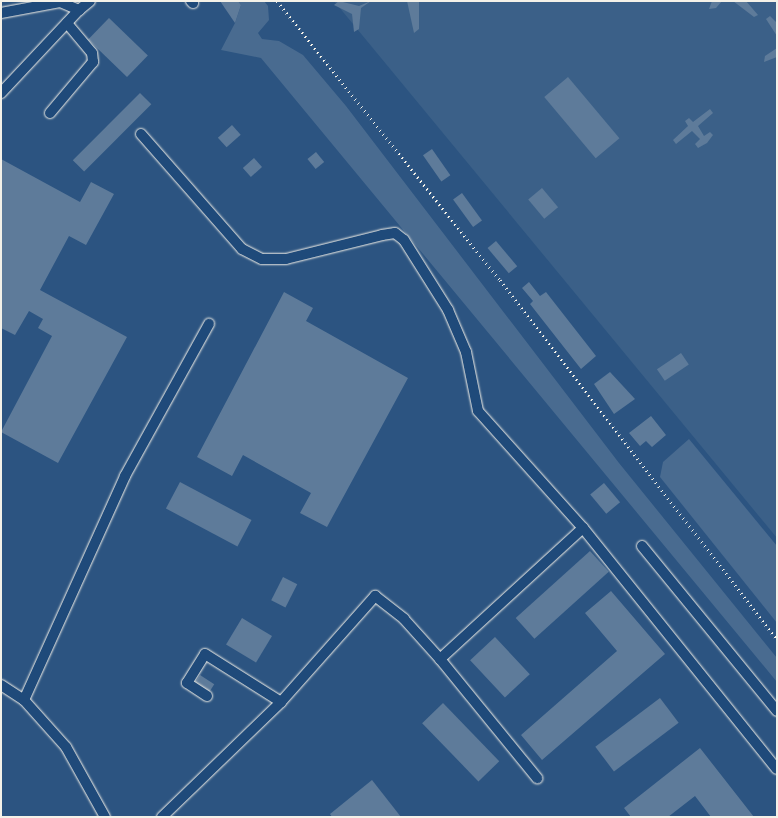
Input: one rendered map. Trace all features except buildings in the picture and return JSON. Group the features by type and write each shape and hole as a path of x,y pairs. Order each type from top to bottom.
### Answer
{"lane":[{"path":"1,93 79,10 90,1"},
{"path":"1,13 60,2 79,10"},
{"path":"50,114 94,62 92,53 67,23"},
{"path":"141,134 242,249 262,259 286,259 382,234 396,233 404,240 448,310 466,352 478,411 583,528 777,770"},
{"path":"24,700 126,476 209,324"},
{"path":"440,659 583,528"},
{"path":"642,546 777,711"},
{"path":"162,817 281,702 375,596 404,619 440,659 538,778"},
{"path":"207,696 187,683 206,654 281,702"},
{"path":"1,685 24,700 66,747 102,804 105,817"}],"path":[{"path":"277,1 500,280 777,640"}],"shaded area":[{"path":"238,1 264,1 268,6 269,20 258,33 262,39 279,41 303,55 346,106 619,463 777,658 777,682 261,58 221,50 235,23 241,5"},
{"path":"334,1 777,1 777,538"},
{"path":"689,439 777,546 777,623 660,477 663,462"}]}
